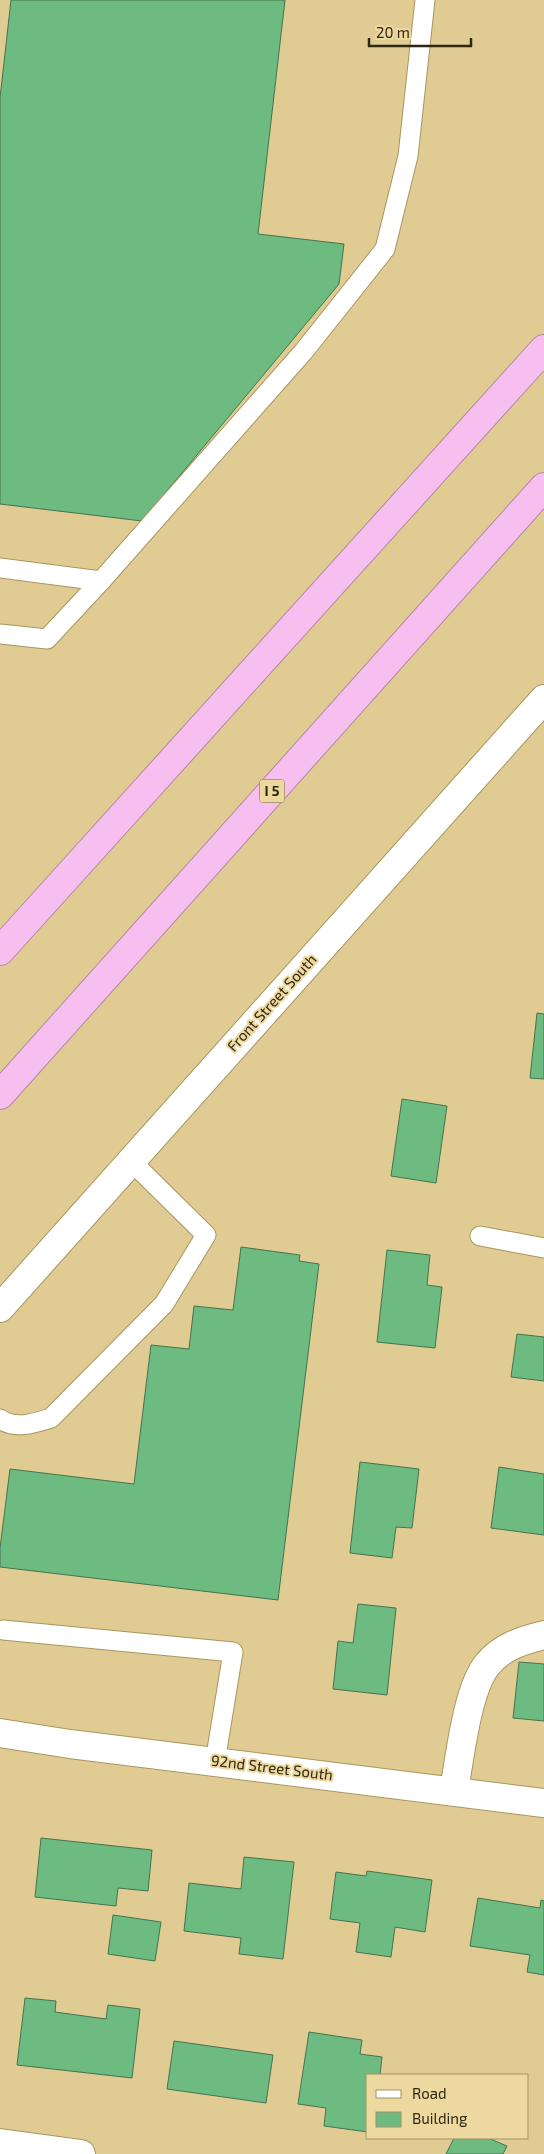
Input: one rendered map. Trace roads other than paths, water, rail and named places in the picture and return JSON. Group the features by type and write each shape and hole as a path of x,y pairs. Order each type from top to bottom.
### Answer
{"highway":[{"path":"0,951 544,348"},
{"name":"I 5","path":"0,1095 544,487"}],"street":[{"name":"Front Street South","path":"0,1308 544,699"},
{"path":"454,1790 470,1708 477,1684 487,1665 504,1650 528,1639 544,1635"},
{"name":"92nd Street South","path":"0,1733 544,1803"},
{"path":"0,2143 81,2154"}],"lane":[{"path":"0,634 47,639 101,581 304,351 385,249 408,156 425,0"},
{"path":"0,568 101,581"},
{"path":"0,1419 7,1424 32,1424 51,1418 164,1304 206,1235 131,1161"},
{"path":"480,1236 544,1248"},
{"path":"3,1630 233,1652 215,1762"}]}
